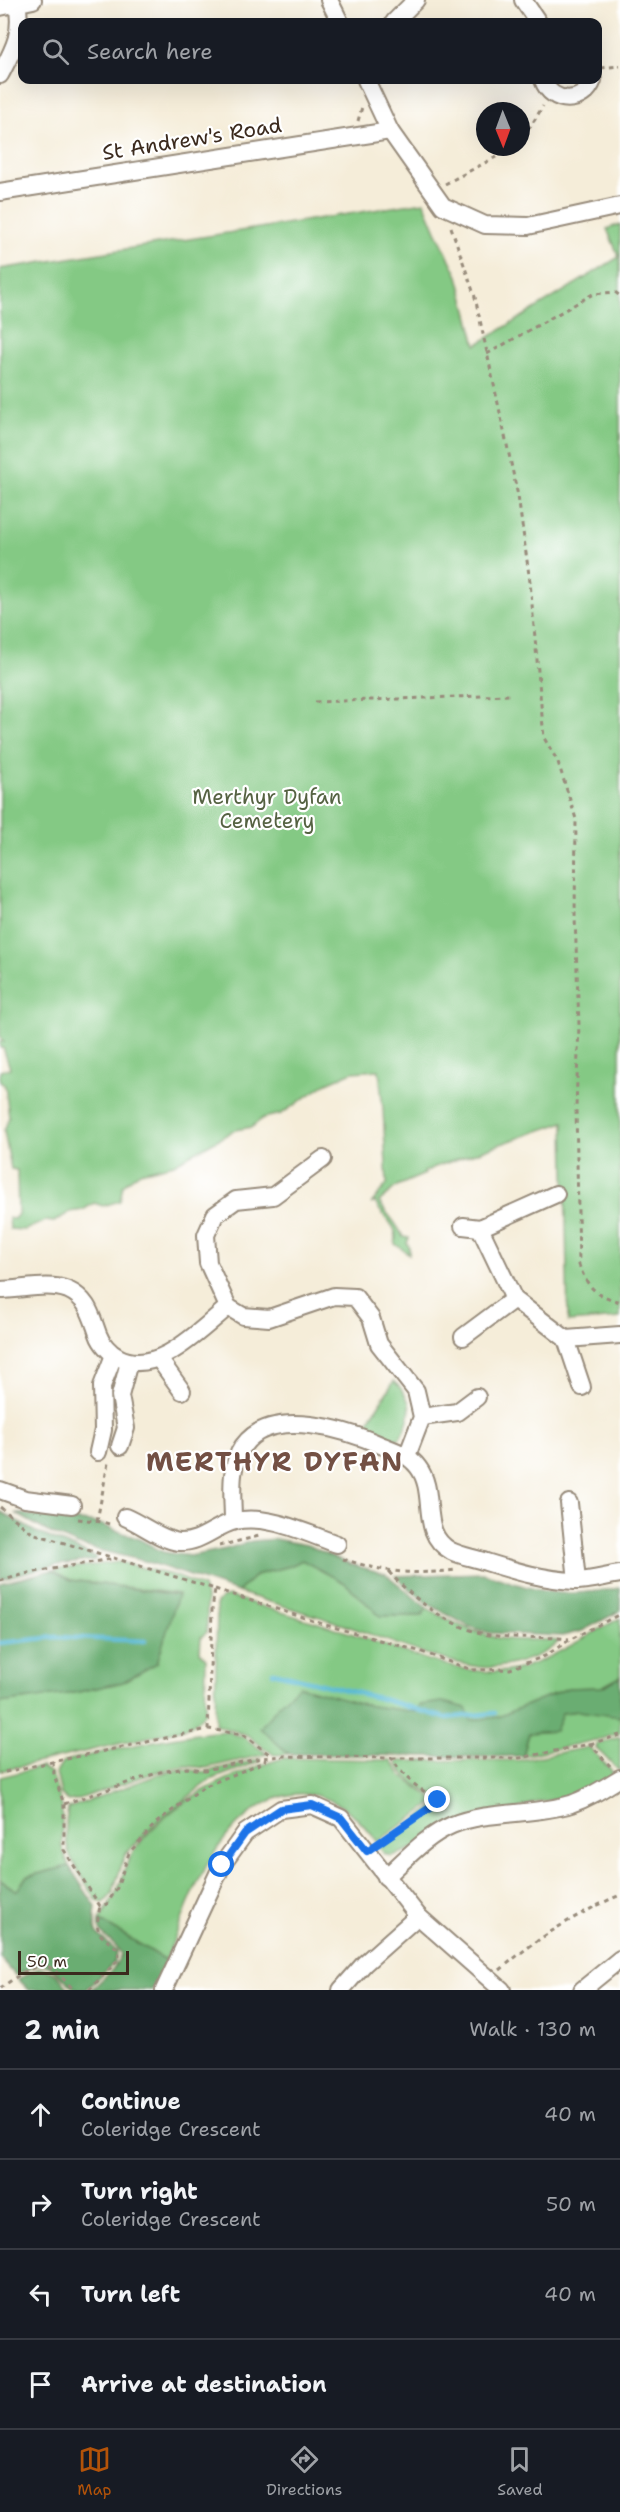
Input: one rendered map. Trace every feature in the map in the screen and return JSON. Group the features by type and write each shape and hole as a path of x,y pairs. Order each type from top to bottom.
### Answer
{"street":[{"path":"329,0 338,18"},
{"path":"398,18 416,0"},
{"path":"524,0 535,18"},
{"path":"0,7 25,1 22,18"},
{"path":"0,75 18,38"},
{"path":"368,84 390,130 443,206 485,225 528,226 620,206"},
{"path":"546,85 561,99 579,97 585,93 591,84"},
{"name":"St Andrew's Road","path":"0,192 390,130"},
{"path":"322,1158 273,1196 236,1200 215,1215 206,1235 208,1263 228,1307 243,1316 269,1318 334,1296 355,1297 371,1318 379,1344 416,1391 422,1417 407,1456"},
{"path":"463,1226 480,1228 556,1194"},
{"path":"480,1228 514,1299 566,1339 582,1387"},
{"path":"0,1290 44,1287 66,1289 80,1296 88,1306 98,1336 122,1359 148,1363 159,1359 228,1307"},
{"path":"463,1337 514,1299"},
{"path":"566,1339 620,1335"},
{"path":"120,1446 126,1428 120,1396 122,1359"},
{"path":"98,1452 103,1430 102,1386 122,1359"},
{"path":"159,1359 182,1391"},
{"path":"422,1417 457,1412 477,1397"},
{"path":"233,1521 232,1470 243,1446 261,1431 281,1425 308,1424 355,1434 407,1456 419,1468 428,1491 428,1511 433,1535 451,1551 543,1578 577,1581 620,1574"},
{"path":"1,1501 25,1499 70,1511"},
{"path":"569,1503 577,1581"},
{"path":"120,1522 178,1542 194,1540 233,1521 270,1522 338,1551"},
{"path":"386,1877 432,1836 449,1826 471,1818 569,1804 595,1795 618,1776"},
{"path":"164,1990 222,1865 245,1833 281,1809 312,1805 341,1818 418,1916 496,1984"},
{"path":"341,1990 364,1964 418,1916"},
{"path":"582,1990 620,1959"}],"path":[{"path":"602,68 620,66"},
{"path":"530,127 545,104 546,85"},
{"path":"432,190 498,156"},
{"path":"443,206 475,297 518,496 530,582 544,738 558,762 576,819 575,917 579,1025 576,1108 579,1265 587,1284 600,1296 620,1302"},
{"path":"487,354 593,294 615,292 620,296"},
{"path":"315,702 510,696"},
{"path":"97,1521 108,1468"},
{"path":"1,1501 32,1533 326,1625 422,1652 472,1670 510,1668 545,1656 571,1639 620,1614"},
{"path":"70,1511 97,1521 120,1522"},
{"path":"210,1548 265,1535"},
{"path":"338,1551 376,1570 406,1574 464,1569"},
{"path":"0,1581 28,1573 112,1558"},
{"path":"387,1571 420,1601 443,1616 479,1632 499,1636 571,1639"},
{"path":"208,1728 212,1610 215,1589"},
{"path":"0,1773 208,1728 243,1735 269,1754 264,1762 203,1787 156,1823 129,1854 117,1888 107,1904 100,1906"},
{"path":"64,1804 160,1772 187,1767 206,1770 284,1756 520,1758 590,1744 620,1735"},
{"path":"590,1744 618,1776"},
{"path":"367,1851 438,1800 415,1785 399,1770 392,1758"},
{"path":"53,1761 54,1775 64,1804 64,1850 100,1906 96,1927 100,1935 118,1949 119,1959 89,1990"},
{"path":"496,1984 528,1946 584,1910 620,1895"},
{"path":"0,1988 37,1966 46,1966 52,1968 75,1990"}],"green space":[{"name":"Merthyr Dyfan Cemetery","path":"424,202 458,276 476,345 619,257 607,229 620,224 620,1318 568,1322 564,1122 435,1167 397,1186 379,1202 403,1237 409,1238 407,1243 409,1254 395,1244 393,1226 375,1202 371,1204 387,1184 379,1070 352,1072 327,1083 281,1114 263,1118 252,1127 235,1130 174,1164 140,1172 123,1185 120,1201 103,1206 94,1203 83,1210 70,1212 54,1222 45,1221 25,1230 10,1229 9,1218 14,1219 18,1214 17,1170 11,1169 4,1131 9,1117 5,1086 0,1081 0,1071 10,1068 3,1048 0,1048 0,1041 4,1042 0,1036 0,269"},
{"path":"394,1381 408,1401 410,1414 400,1438 393,1440 364,1428"},
{"path":"0,1511 34,1531 96,1557 95,1560 51,1566 0,1579"},
{"path":"15,1513 97,1523 139,1539 163,1552 190,1556 252,1541 275,1539 307,1545 350,1564 386,1574 427,1608 421,1616 380,1616 345,1583 302,1560 290,1566 256,1575 238,1592 148,1562 78,1545 46,1531"},
{"path":"302,1560 345,1583 380,1616 421,1616 427,1608 462,1626 489,1636 514,1640 559,1641 543,1653 522,1662 499,1667 479,1667 429,1655 334,1621 238,1592 256,1575 290,1566"},
{"path":"119,1562 176,1576 203,1587 207,1600 207,1632 201,1637 200,1652 206,1659 205,1713 195,1723 184,1729 0,1771 0,1703 74,1693 123,1682 156,1663 178,1594 71,1580 52,1570"},
{"path":"52,1570 71,1580 178,1595 157,1663 123,1682 74,1693 0,1703 0,1583"},
{"path":"483,1573 550,1592 582,1593 620,1588 620,1611 582,1631 562,1636 490,1633 468,1626 428,1604 395,1576"},
{"path":"229,1596 449,1666 494,1672 514,1670 539,1662 620,1618 620,1677 602,1687 568,1688 498,1717 471,1720 371,1706 342,1699 260,1728 289,1754 274,1755 247,1735 215,1725 217,1603"},
{"path":"620,1677 620,1717 579,1711 562,1713 555,1731 529,1733 523,1756 289,1754 260,1728 282,1701 299,1686 371,1706 416,1712 420,1705 443,1702 466,1708 471,1720 498,1717 568,1688 602,1687"},
{"path":"579,1711 620,1716 620,1733 523,1756 529,1733 562,1713"},
{"path":"226,1731 245,1738 267,1754 206,1768 186,1766 159,1771 76,1800 68,1801 61,1794 56,1773 62,1763 69,1760 167,1739"},
{"path":"620,1737 619,1771 596,1748 597,1744"},
{"path":"589,1747 612,1771 613,1776 586,1791 559,1799 533,1803 391,1856 384,1854 379,1846 440,1800 409,1779 396,1761 520,1760"},
{"path":"283,1758 391,1760 402,1776 436,1801 377,1842 353,1815 329,1800 305,1794 281,1797 258,1807 237,1825 218,1848 201,1876 166,1960 99,1920 114,1897 131,1855 161,1820 179,1806 218,1783"},
{"path":"261,1759 261,1761 210,1780 156,1822 125,1855 112,1894 104,1903 97,1901 67,1848 68,1808 163,1773 184,1769 205,1772"},
{"path":"41,1767 51,1773 62,1806 62,1847 69,1866 26,1877 17,1891 0,1880 0,1777"},
{"path":"69,1866 96,1907 95,1923 98,1933 117,1952 114,1963 86,1990 77,1990 49,1966 38,1964 16,1976 0,1958 0,1880 17,1891 26,1877"},
{"path":"99,1920 166,1960 152,1990 91,1990 114,1968 121,1954 100,1931"},
{"path":"39,1968 56,1974 68,1988 67,1990 29,1990 18,1979"}],"waterway":[{"path":"0,1643 56,1637 145,1641"},
{"path":"273,1672 382,1699 445,1718 495,1713"}],"district":[{"name":"MERTHYR DYFAN","path":"275,1462"}],"route":[{"path":"222,1865 245,1833 281,1809 312,1805 341,1818 367,1851 438,1800"}]}
